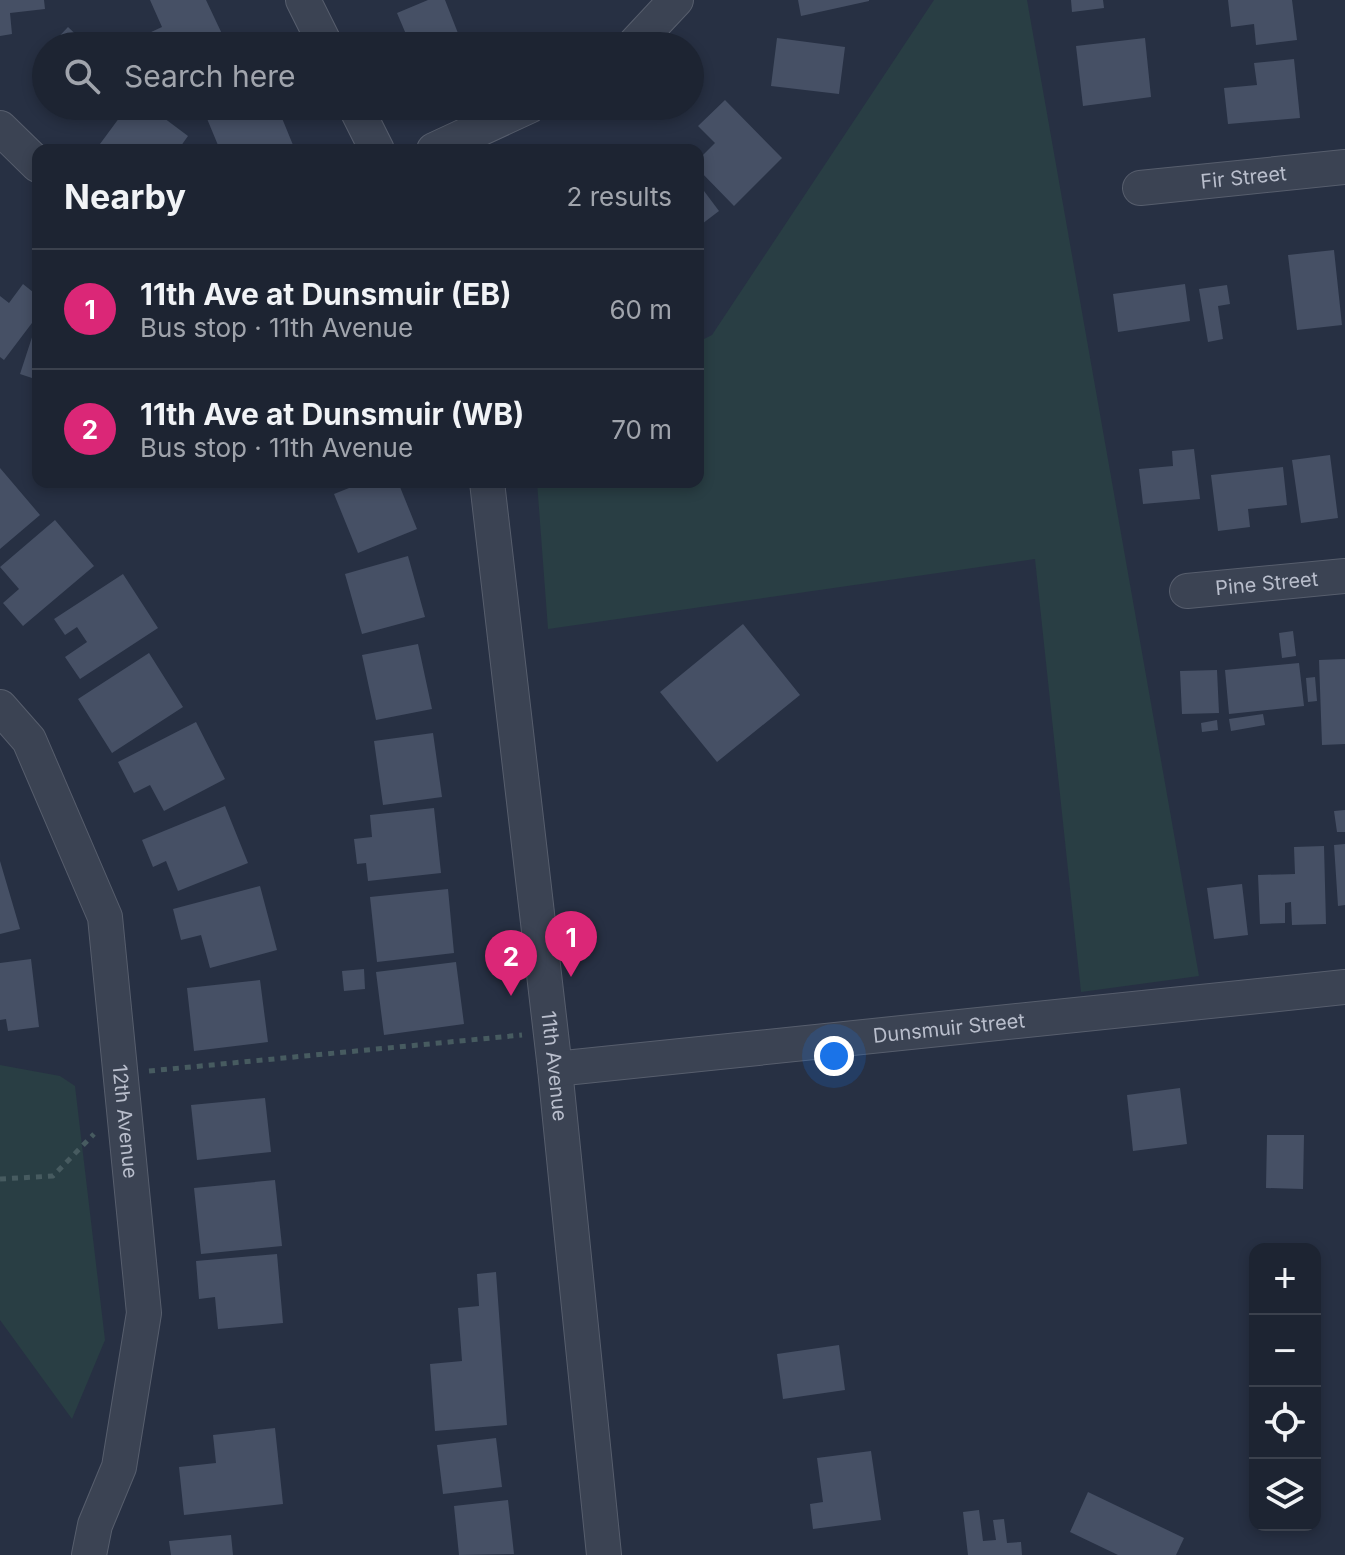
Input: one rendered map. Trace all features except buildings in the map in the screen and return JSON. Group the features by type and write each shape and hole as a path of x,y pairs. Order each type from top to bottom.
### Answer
{"street":[{"path":"303,0 319,32"},
{"path":"646,32 676,0"},
{"path":"362,120 374,144"},
{"path":"447,144 499,120"},
{"path":"0,128 32,159"},
{"name":"Fir Street","path":"1140,188 1345,167"},
{"name":"11th Avenue","path":"488,488 555,1069 604,1555"},
{"name":"Pine Street","path":"1187,591 1345,576"},
{"name":"12th Avenue","path":"0,707 29,740 105,917 144,1313 119,1467 95,1525 89,1555"},
{"name":"Dunsmuir Street","path":"555,1069 1345,987"}],"path":[{"path":"121,1074 550,1032"},
{"path":"0,1179 53,1176 95,1133"}],"green space":[{"path":"934,0 1027,0 1199,976 1081,992 1035,559 548,629 537,488 704,488 704,339 712,335"},
{"path":"0,1065 60,1076 75,1086 105,1340 72,1419 0,1320"}],"place":[{"name":"11th Ave at Dunsmuir (EB)","path":"571,977"},
{"name":"11th Ave at Dunsmuir (WB)","path":"511,996"}]}
